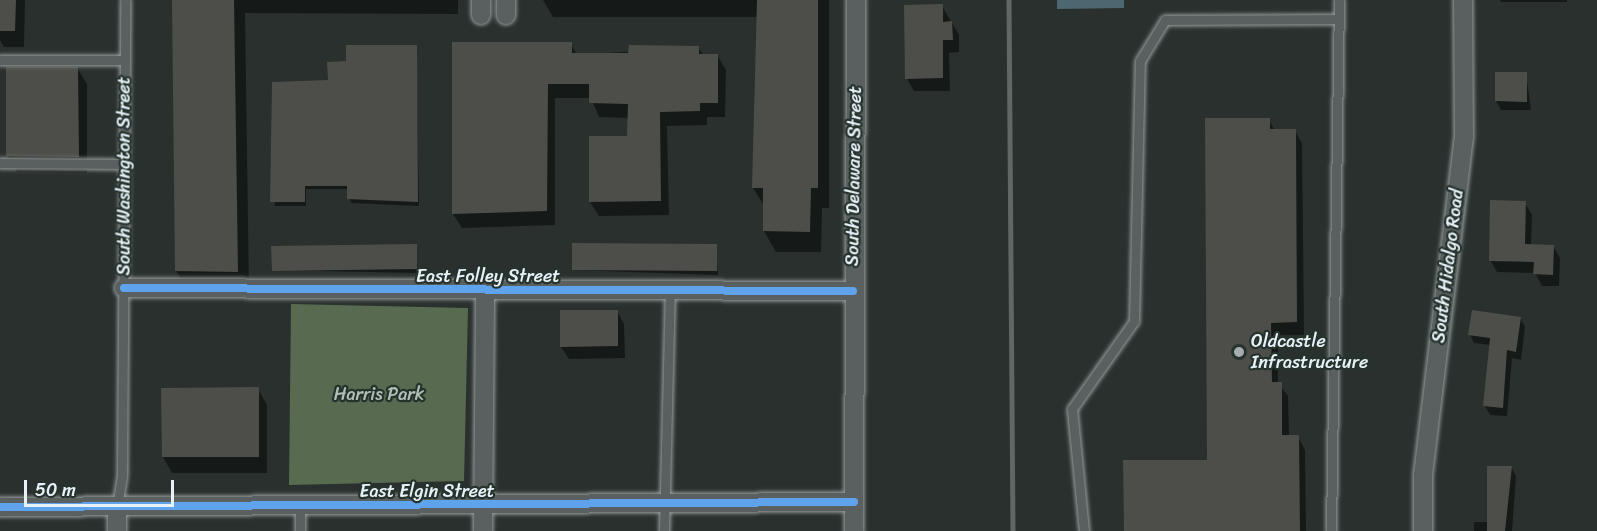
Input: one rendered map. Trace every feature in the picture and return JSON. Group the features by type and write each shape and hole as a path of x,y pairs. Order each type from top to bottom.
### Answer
{"street":[{"name":"South Delaware Street","path":"854,531 853,291 856,0"},
{"name":"South Hidalgo Road","path":"1423,531 1423,475 1464,137 1463,0"},
{"name":"East Folley Street","path":"124,288 853,291"},
{"path":"483,531 485,291"},
{"name":"East Elgin Street","path":"0,507 483,507 854,502"},
{"name":"South Washington Street","path":"117,507 117,531"}],"lane":[{"name":"South Washington Street","path":"117,507 124,288 125,0"},
{"path":"1331,531 1339,0"},
{"path":"1084,531 1072,409 1134,321 1140,61 1165,20 1338,19"},
{"path":"0,60 125,60"},
{"path":"0,163 124,164"},
{"path":"664,531 670,291"},
{"path":"300,507 300,531"}],"green space":[{"name":"Harris Park","path":"291,304 468,308 464,481 289,485"}],"water":[{"path":"1057,0 1124,0 1124,8 1057,9"}],"building":[{"path":"0,0 16,0 15,31 0,31"},
{"path":"172,0 234,0 238,272 175,271"},
{"path":"757,0 818,0 818,188 811,188 810,232 763,231 763,188 752,188"},
{"path":"943,4 943,22 952,21 953,40 943,40 943,78 905,79 904,5"},
{"path":"452,42 572,42 572,53 628,53 629,45 699,46 699,54 718,54 718,103 700,103 700,111 660,112 661,201 589,202 589,136 627,136 628,104 589,103 589,84 548,84 547,211 452,214"},
{"path":"346,45 417,45 418,202 347,199 347,186 305,186 305,202 270,202 272,82 328,80 327,62 346,61"},
{"path":"6,67 78,67 79,157 6,156"},
{"path":"1495,72 1527,72 1527,102 1495,101"},
{"name":"Oldcastle Infrastructure","path":"1205,118 1270,118 1270,129 1296,129 1297,322 1271,323 1272,382 1282,382 1282,435 1299,435 1300,531 1124,531 1123,460 1207,460"},
{"path":"1490,200 1526,201 1525,244 1554,245 1553,275 1533,274 1534,262 1489,261"},
{"path":"572,243 717,244 717,271 572,270"},
{"path":"417,244 417,269 272,271 271,246"},
{"path":"560,310 618,310 618,346 560,347"},
{"path":"1472,310 1521,317 1516,352 1507,350 1503,408 1483,406 1490,338 1468,335"},
{"path":"259,387 259,457 162,457 161,388"},
{"path":"1487,466 1512,466 1505,531 1487,531"}],"railway":[{"path":"1009,0 1013,531"}],"cycle path":[{"path":"124,288 853,291"},
{"path":"0,507 854,502"}],"place":[{"name":"Oldcastle Infrastructure","path":"1239,352"}]}
